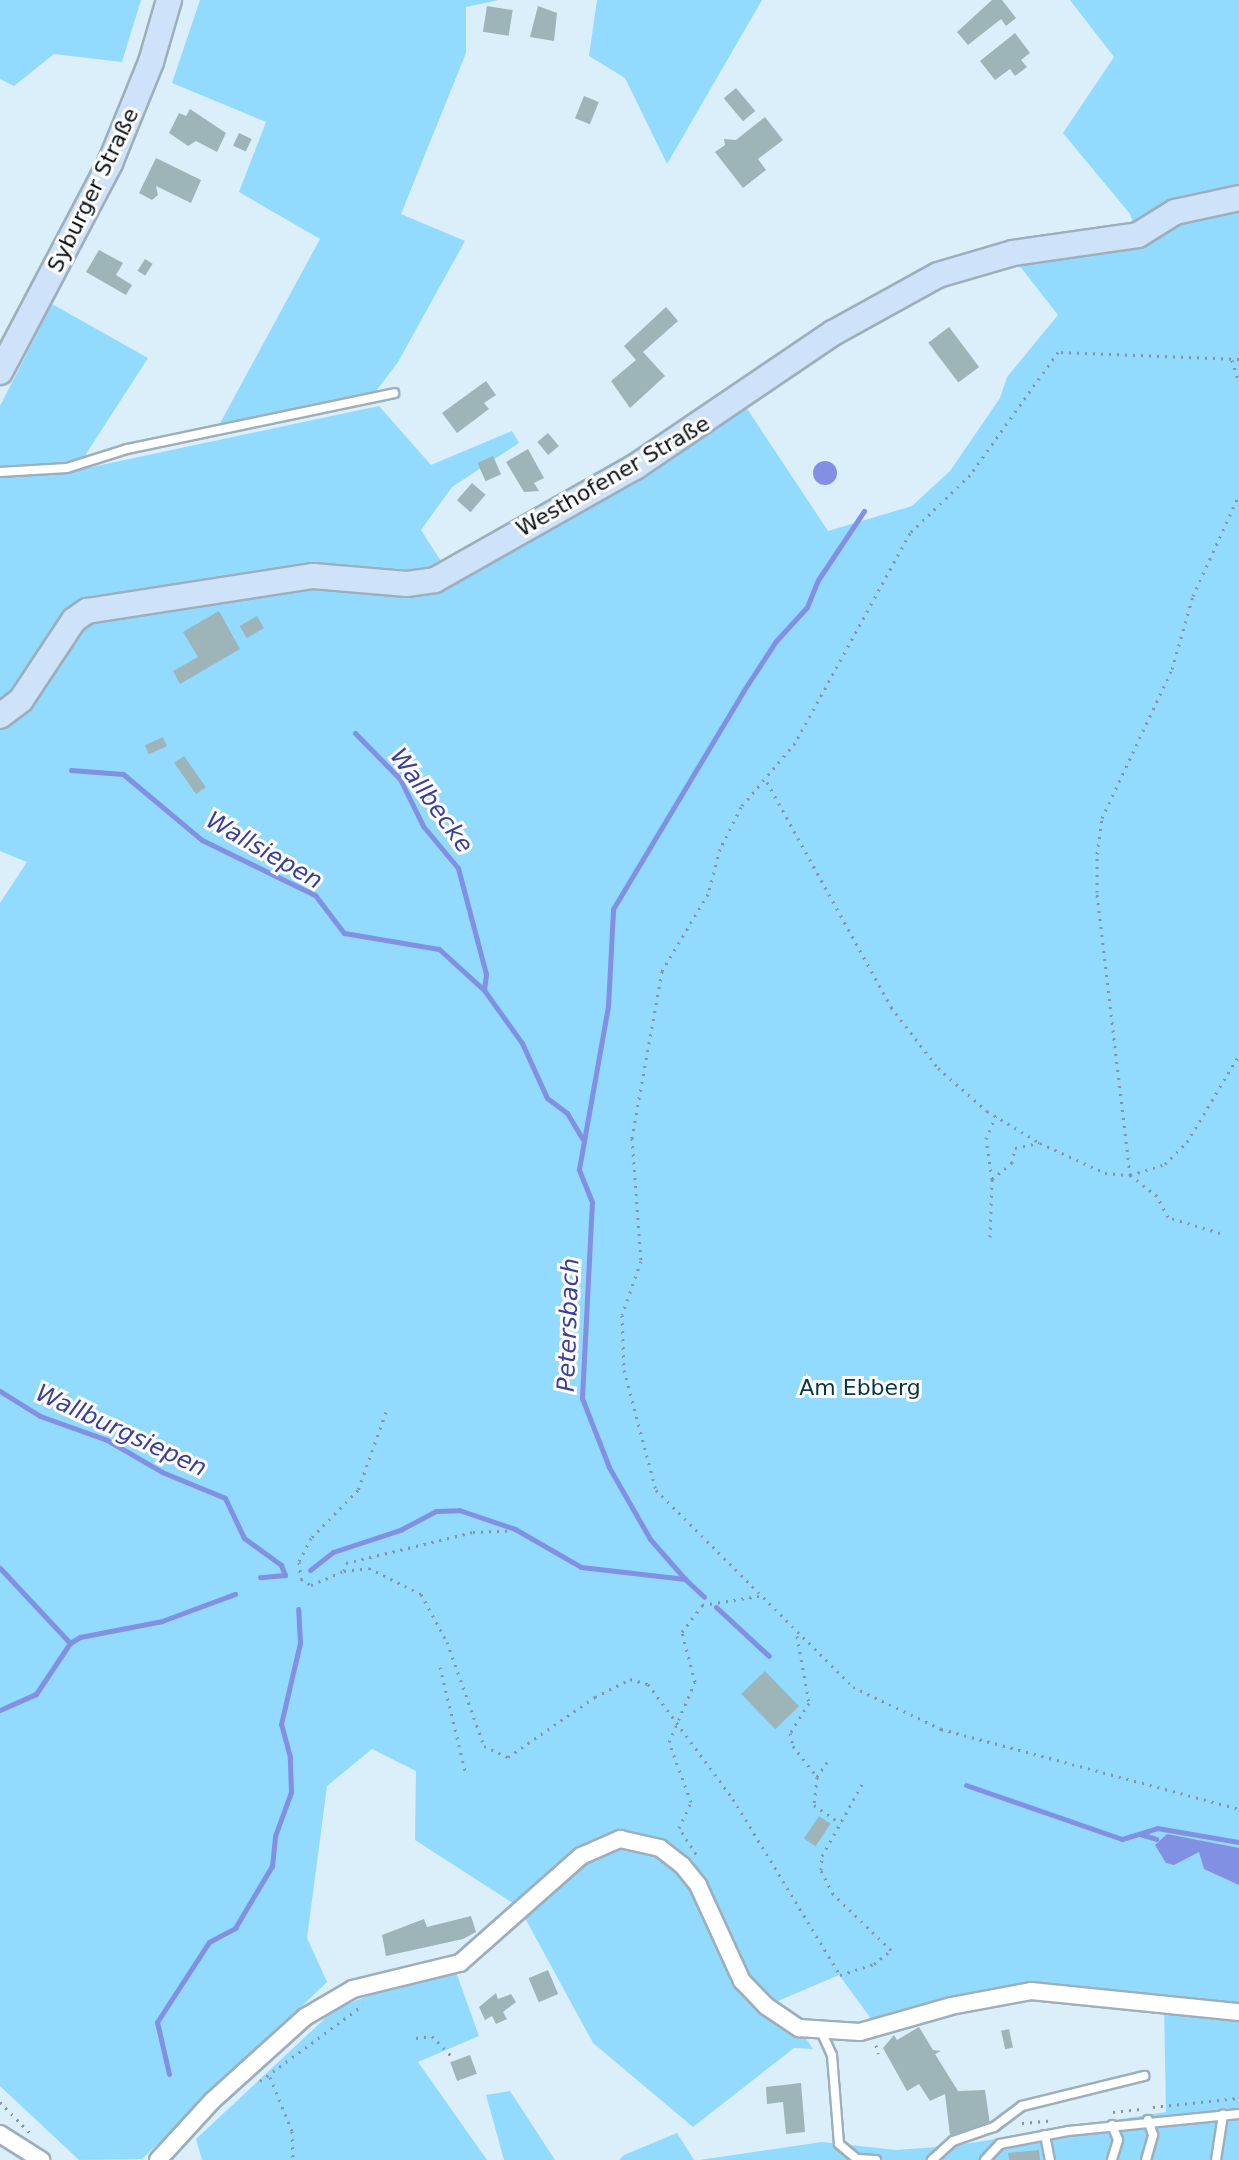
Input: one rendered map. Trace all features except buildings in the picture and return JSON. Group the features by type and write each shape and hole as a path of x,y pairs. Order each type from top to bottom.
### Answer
{"street":[{"name":"Syburger Straße","path":"0,372 110,163 172,5"},
{"name":"Westhofener Straße","path":"0,716 21,700 74,620 87,611 313,576 407,584 435,580 635,467 833,333 938,275 1013,253 1138,235 1175,212 1239,198"},
{"path":"158,2160 212,2101 305,2017 333,1998 396,1978 460,1963 581,1856 607,1841 634,1840 673,1856 698,1885 731,1960 752,1993 799,2028 822,2033 860,2032 951,2006 1031,1991 1239,2012"},
{"path":"0,2134 41,2160"}],"lane":[{"path":"0,472 67,468 127,449 394,393"},
{"path":"822,2033 832,2055 839,2144 857,2159 876,2160"},
{"path":"932,2160 953,2141 994,2127 1022,2106 1144,2076"},
{"path":"985,2160 1000,2144 1045,2135 1148,2120 1239,2114"},
{"path":"1216,2160 1223,2115"},
{"path":"1146,2160 1153,2135 1148,2120"},
{"path":"1112,2125 1118,2140 1112,2160"},
{"path":"1045,2135 1050,2160"}],"path":[{"path":"1239,359 1058,352 970,475 910,533 795,743 767,782 741,807 720,849 708,894 662,971 632,1138 641,1261 622,1315 624,1370 656,1490 797,1636 853,1687 913,1719 1239,1809"},
{"path":"1232,359 1239,383"},
{"path":"1220,1233 1168,1217 1157,1196 1130,1175 1097,892 1102,818 1172,669 1193,596 1239,495"},
{"path":"767,782 891,1007 938,1068 996,1116 1040,1143 1105,1173 1130,1175 1165,1164 1187,1142 1239,1055"},
{"path":"990,1237 992,1179 986,1139 996,1116"},
{"path":"992,1179 1012,1163 1015,1148 1040,1143"},
{"path":"386,1412 358,1490 311,1538 299,1562 301,1579 311,1585 344,1571 369,1568 421,1594 447,1642 484,1746 494,1754 508,1757 521,1751 595,1697 630,1679 648,1684 676,1726 733,1799 840,1975 874,1964 891,1950 833,1894 821,1870 840,1823 865,1779"},
{"path":"344,1571 346,1563 473,1532 507,1531"},
{"path":"697,1856 679,1828 691,1802 669,1742 695,1682 682,1632 684,1622 702,1605 759,1596"},
{"path":"797,1636 809,1703 790,1733 793,1746 817,1777"},
{"path":"440,1667 456,1749 465,1770"},
{"path":"827,1762 817,1777 814,1805 840,1823"},
{"path":"293,2160 292,2131 270,2077 396,1978"},
{"path":"416,2038 432,2036 453,2058"},
{"path":"0,2102 20,2117"}],"green space":[{"path":"0,0 141,0 122,62 54,54 14,86 0,79"},
{"path":"200,0 499,0 466,7 466,53 401,214 465,241 398,362 376,391 218,427 320,239 239,192 266,122 172,83"},
{"path":"597,0 762,0 667,164 625,78 589,56"},
{"name":"Am Ebberg","path":"1070,0 1239,0 1239,2160 699,2160 822,2142 896,2150 951,2146 1166,2112 1164,2005 1002,1995 928,2004 875,2024 839,1975 766,2006 799,2028 813,2049 794,2048 693,2127 593,2043 519,1907 415,1840 416,1771 372,1749 327,1786 307,1938 327,1982 142,2159 79,2160 0,2086 0,903 27,862 0,851 0,406 52,304 148,358 86,454 87,468 379,406 431,465 512,431 519,443 452,487 421,530 451,577 689,445 746,407 828,531 912,506 950,471 1000,398 1007,377 1058,315 1019,265 1137,235 1130,214 1063,133 1114,57"},
{"path":"456,1972 479,2036 418,2062 487,2160 202,2160 196,2139 334,2010 405,1980"},
{"path":"510,2091 555,2160 504,2160 486,2095"},
{"path":"677,2133 694,2160 619,2160 624,2155"}],"shaded area":[{"path":"825,461 833,465 837,473 833,481 825,485 817,481 813,473 817,465"},
{"path":"1167,1834 1239,1848 1239,1885 1204,1869 1199,1852 1174,1865 1166,1863 1155,1845"}],"waterway":[{"name":"Petersbach","path":"685,1579 650,1539 609,1467 582,1398 592,1202 579,1169 608,1006 613,909 744,690 776,641 807,607 818,580 864,511"},
{"name":"Wallbecke","path":"355,733 400,779 423,826 458,868 486,974 484,990"},
{"name":"Wallsiepen","path":"71,770 123,774 202,840 315,895 344,933 439,949 484,990 522,1043 547,1098 567,1113 584,1141"},
{"name":"Wallburgsiepen","path":"0,1391 40,1416 107,1440 162,1472 225,1498 244,1538 281,1565 285,1575 260,1577"},
{"path":"310,1570 333,1552 400,1530 436,1511 459,1510 515,1529 581,1567 685,1579 704,1597"},
{"path":"0,1568 70,1643"},
{"path":"0,1710 36,1694 70,1643 80,1637 162,1621 235,1594"},
{"path":"716,1607 769,1656"},
{"path":"169,2074 157,2022 209,1942 235,1928 272,1866 275,1836 291,1792 290,1757 281,1724 300,1643 298,1609"},
{"path":"966,1785 1122,1839 1157,1828 1239,1842"},
{"path":"1140,1834 1156,1839"}]}
